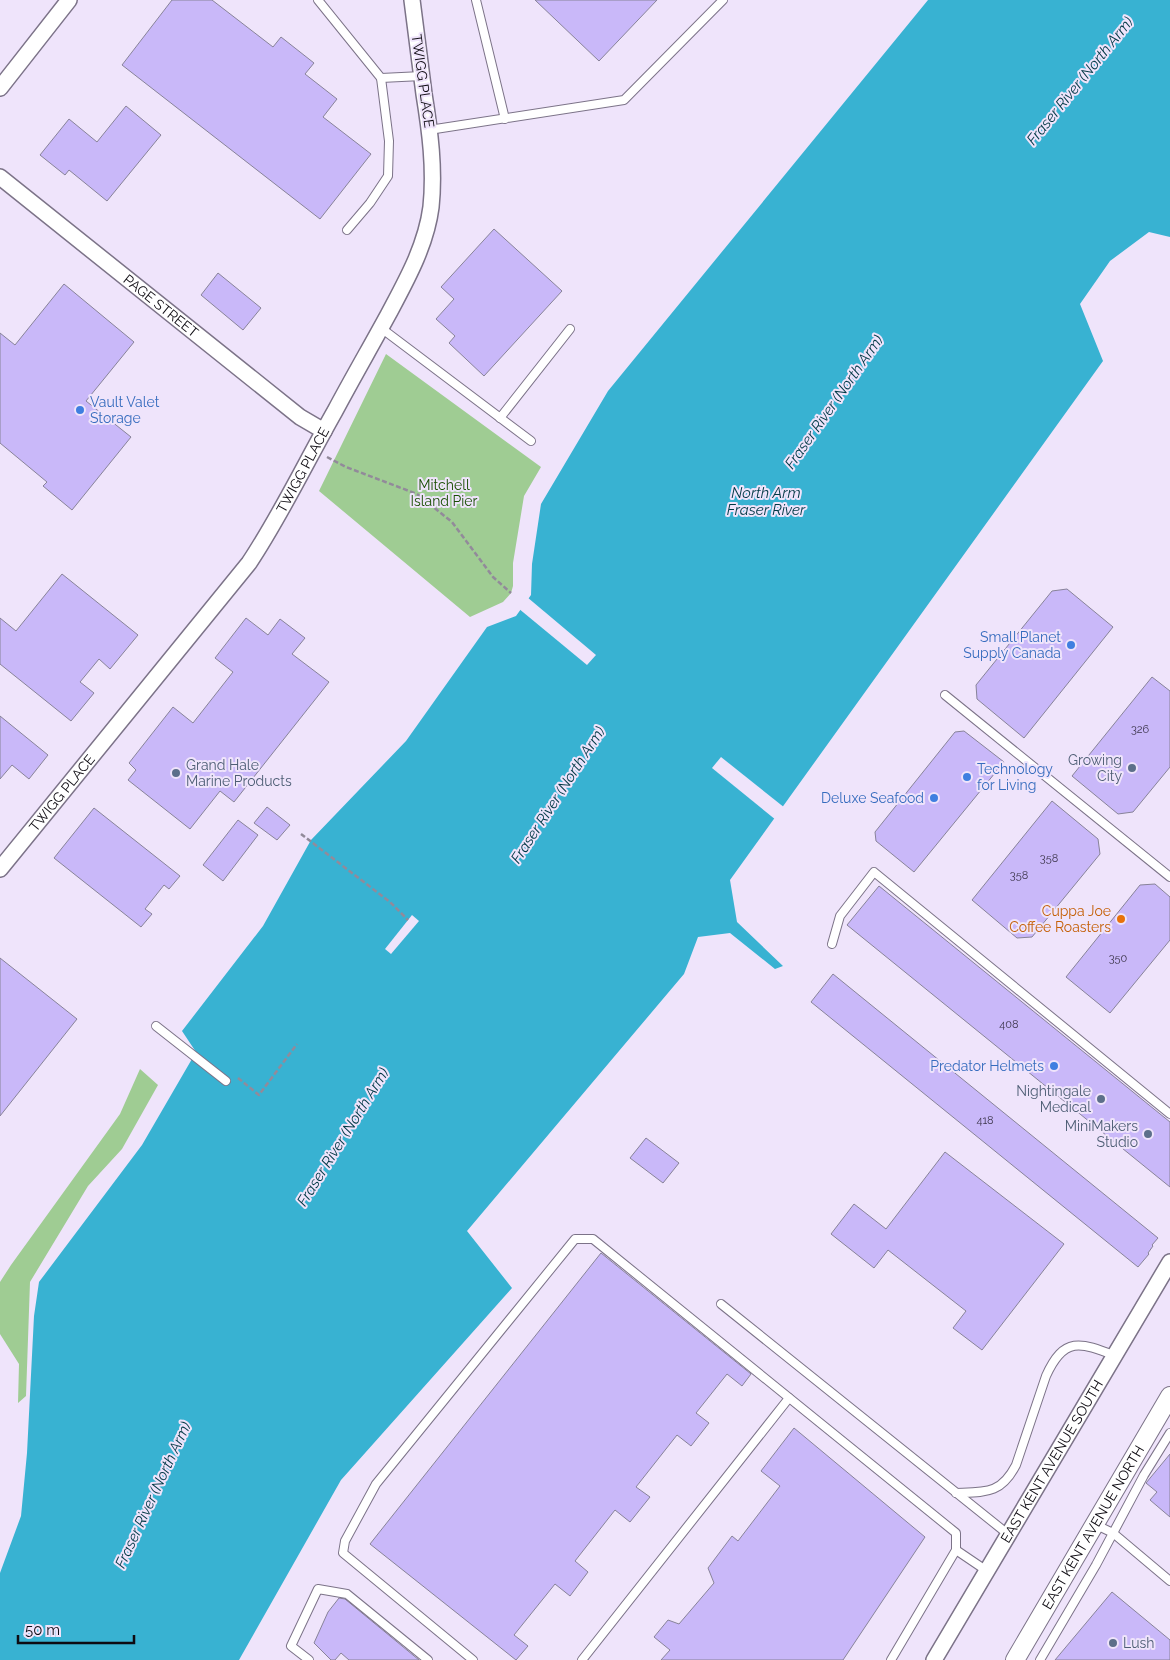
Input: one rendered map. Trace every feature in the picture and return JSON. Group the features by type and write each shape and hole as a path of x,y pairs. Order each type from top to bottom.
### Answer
{"street":[{"path":"0,88 69,0"},
{"name":"TWIGG PLACE","path":"0,869 248,563 272,527 403,287 419,252 426,231 431,208 433,182 429,130 412,0"},
{"name":"PAGE STREET","path":"0,177 300,417 324,431"},
{"name":"EAST KENT AVENUE SOUTH","path":"934,1660 1170,1262"},
{"name":"EAST KENT AVENUE NORTH","path":"1015,1660 1170,1396"}],"lane":[{"path":"318,0 380,78 389,141 388,176 370,203 347,230"},
{"path":"476,0 505,119"},
{"path":"429,130 624,100 723,0"},
{"path":"380,78 422,76"},
{"path":"381,328 531,441"},
{"path":"500,418 570,329"},
{"path":"945,695 1170,878"},
{"path":"832,944 840,916 874,872 1170,1114"},
{"path":"156,1026 226,1082"},
{"path":"473,1660 343,1553 346,1541 376,1484 575,1238 593,1239 956,1533 956,1550 891,1660"},
{"path":"721,1304 1009,1535"},
{"path":"956,1493 982,1492 996,1488 1010,1476 1016,1465 1046,1376 1052,1362 1060,1352 1079,1344 1116,1356"},
{"path":"582,1660 790,1398"},
{"path":"1040,1660 1096,1565 1144,1475 1170,1433"},
{"path":"1094,1524 1113,1533 1170,1581"},
{"path":"956,1550 987,1571"},
{"path":"309,1660 291,1646 318,1589 347,1594 428,1660"}],"path":[{"path":"326,456 346,467 417,494 452,522 493,577 511,593"},
{"path":"301,834 390,902 408,920"},
{"path":"237,1077 259,1095 298,1044"}],"green space":[{"name":"Mitchell Island Pier","path":"386,354 541,467 524,496 513,563 513,586 511,593 503,602 470,617 319,491"},
{"path":"140,1069 158,1085 122,1149 88,1186 30,1282 26,1396 18,1403 19,1364 0,1334 0,1282 120,1114"}],"water":[{"name":"North Arm Fraser River","path":"928,0 1170,0 1170,237 1149,232 1110,261 1080,304 1103,361 730,880 737,922 783,966 775,969 730,933 698,937 684,974 467,1231 512,1288 341,1480 239,1660 0,1660 0,1573 21,1516 27,1453 34,1316 39,1282 142,1145 196,1052 182,1031 263,926 311,840 406,741 487,627 516,616 531,595 532,564 541,504 608,391"}],"pier":[{"path":"527,597 596,655 587,665 518,608"},
{"path":"721,757 785,808 776,820 712,768"},
{"path":"412,915 419,921 391,954 385,949"}],"building":[{"path":"172,0 212,0 273,47 281,37 314,63 305,74 337,99 323,117 371,154 320,219 122,65"},
{"path":"535,0 657,0 599,61"},
{"path":"126,106 161,135 107,201 69,170 65,175 40,155 69,119 97,142"},
{"path":"494,229 562,291 484,376 449,343 455,336 436,319 454,299 441,287"},
{"path":"218,273 261,308 243,330 201,295"},
{"path":"64,284 134,342 86,401 131,437 72,510 43,486 47,482 0,443 0,333 15,345"},
{"path":"62,574 138,635 110,669 99,659 80,682 94,693 71,721 0,664 0,618 16,631"},
{"path":"1067,589 1113,627 1024,738 977,699 976,685 1052,591"},
{"path":"246,618 268,635 280,619 305,638 292,654 329,682 234,802 220,791 190,829 128,780 136,770 129,763 173,707 193,723 233,672 215,658"},
{"path":"1152,677 1170,691 1170,767 1133,812 1118,814 1072,776"},
{"path":"0,716 48,755 29,779 12,765 0,779"},
{"path":"964,731 1004,762 914,872 876,841 875,832 955,732"},
{"path":"1052,801 1098,839 1100,854 1032,937 1017,938 972,900"},
{"path":"267,807 290,825 277,840 254,823"},
{"path":"94,808 180,876 169,889 164,885 145,909 152,914 141,927 54,858"},
{"path":"238,820 258,835 223,881 203,865"},
{"path":"1155,884 1170,897 1170,940 1110,1013 1066,977 1140,885"},
{"path":"879,886 1170,1122 1170,1187 847,925"},
{"path":"0,958 77,1019 0,1116"},
{"path":"833,974 1158,1238 1152,1245 1149,1254 1138,1267 811,1002"},
{"path":"646,1138 679,1163 663,1183 630,1158"},
{"path":"945,1152 1064,1244 982,1350 953,1328 966,1311 888,1250 874,1268 831,1234 854,1204 886,1229"},
{"path":"601,1253 751,1374 742,1386 727,1374 696,1413 709,1423 691,1446 677,1435 636,1487 650,1497 630,1522 615,1510 575,1561 588,1572 570,1596 555,1584 514,1635 528,1646 516,1660 370,1544"},
{"path":"794,1428 925,1537 843,1660 661,1660 670,1650 654,1637 668,1620 679,1624 714,1583 708,1568 732,1536 738,1541 780,1486 761,1471"},
{"path":"1170,1454 1170,1517 1150,1500 1157,1492 1146,1483"},
{"path":"1112,1592 1170,1640 1170,1660 1055,1660"},
{"path":"339,1598 345,1599 419,1660 349,1660 341,1653 335,1660 331,1660 314,1643 328,1612"}],"place":[{"name":"Vault Valet Storage","path":"80,410"},
{"name":"Small Planet Supply Canada","path":"1071,645"},
{"name":"Growing City","path":"1132,768"},
{"name":"Grand Hale Marine Products","path":"176,773"},
{"name":"Technology for Living","path":"967,777"},
{"name":"Deluxe Seafood","path":"934,798"},
{"name":"Cuppa Joe Coffee Roasters","path":"1121,919"},
{"name":"Predator Helmets","path":"1054,1066"},
{"name":"Nightingale Medical","path":"1101,1099"},
{"name":"MiniMakers Studio","path":"1148,1134"},
{"name":"Lush","path":"1113,1643"}],"water label":[{"name":"Fraser River (North Arm)","path":"1080,81"},
{"name":"Fraser River (North Arm)","path":"834,402"},
{"name":"Fraser River (North Arm)","path":"558,795"},
{"name":"Fraser River (North Arm)","path":"343,1137"},
{"name":"Fraser River (North Arm)","path":"153,1495"}]}
